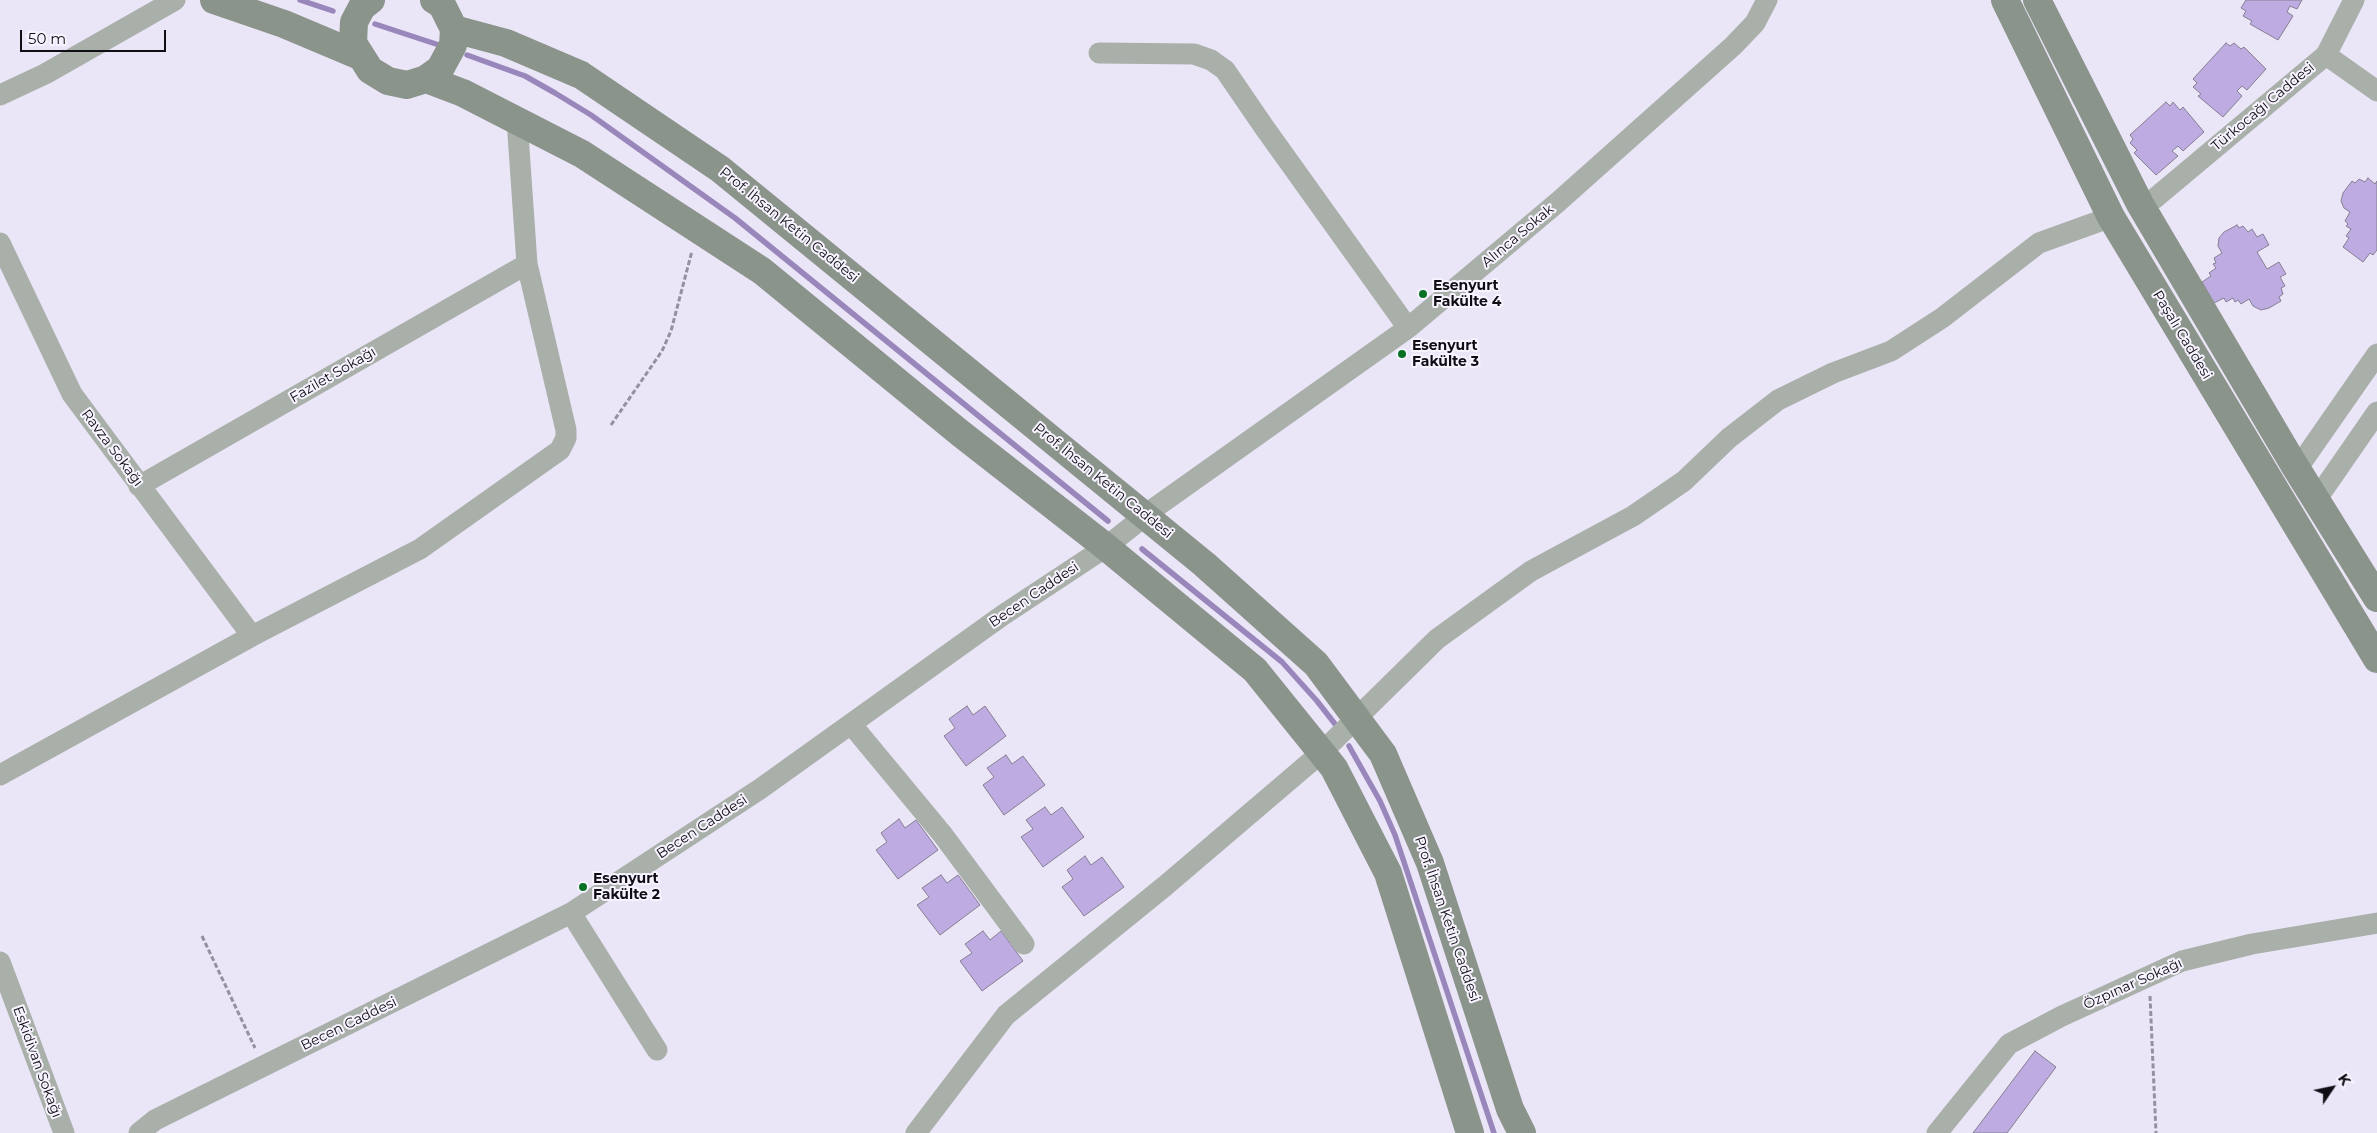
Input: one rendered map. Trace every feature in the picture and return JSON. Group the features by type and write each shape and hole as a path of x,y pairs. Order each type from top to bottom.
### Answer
{"street":[{"path":"0,94 44,74 174,0"},
{"path":"214,0 284,24 360,56"},
{"path":"371,0 362,7 354,22 353,42 370,70 388,81 407,85 426,79 440,69 453,45 445,8"},
{"name":"Alınca Sokak","path":"1145,515 1408,328 1566,196 1733,46 1755,23 1767,0"},
{"name":"Paşalı Caddesi","path":"2005,0 2111,217 2377,659"},
{"path":"2037,0 2293,463 2315,495 2377,598"},
{"name":"Türkocağı Caddesi","path":"2147,202 2326,55 2354,0"},
{"name":"Prof. İhsan Ketin Caddesi","path":"445,8 506,43 581,76 720,170 1145,515 1204,564 1316,664 1383,754 1430,864 1510,1109 1522,1133"},
{"path":"1099,53 1194,54 1211,60 1225,70 1269,135 1408,328"},
{"path":"2326,55 2377,91"},
{"path":"426,79 463,93 582,154 762,271 960,433 1106,547 1255,670 1334,768 1388,873 1470,1133"},
{"path":"0,774 252,636 420,549 560,450 564,444 566,430 527,264 517,120"},
{"path":"916,1133 1006,1015 1165,886 1321,753 1437,638 1531,571 1633,516 1684,481 1729,438 1778,400 1834,373 1891,352 1942,318 2039,243 2111,217"},
{"name":"Ravza Sokağı","path":"0,243 72,394 252,636"},
{"name":"Fazilet Sokağı","path":"140,486 527,264"},
{"path":"2293,463 2304,459 2377,354"},
{"path":"2315,495 2323,490 2377,412"},
{"name":"Becen Caddesi","path":"139,1133 155,1120 571,913 760,789 1003,614 1106,547 1145,515"},
{"path":"852,724 943,835 1024,944"},
{"path":"571,913 657,1050"},
{"name":"Özpınar Sokağı","path":"1937,1133 2009,1044 2062,1016 2182,961 2252,944 2377,923"},
{"name":"Eskidivan Sokağı","path":"0,962 64,1133"}],"path":[{"path":"611,425 662,351 671,331 698,229"},
{"path":"202,936 264,1066"},
{"path":"2149,976 2156,1133"}],"building":[{"path":"2246,0 2302,0 2297,9 2290,6 2287,12 2293,16 2278,40 2250,24 2252,21 2243,16 2246,11 2241,8"},
{"path":"2226,43 2230,46 2234,43 2241,49 2244,47 2266,69 2247,90 2242,86 2237,91 2242,96 2223,117 2198,96 2201,94 2193,87 2197,83 2193,79"},
{"path":"2166,102 2170,106 2173,102 2180,110 2183,107 2204,132 2183,151 2178,146 2172,151 2178,156 2156,175 2134,153 2137,150 2130,143 2133,139 2130,135"},
{"path":"2368,178 2375,184 2377,181 2377,250 2373,255 2370,253 2363,262 2343,247 2349,238 2346,236 2351,229 2346,226 2348,224 2345,221 2350,212 2344,208 2341,201 2343,193 2352,181 2355,183 2359,179 2365,182"},
{"path":"2237,225 2239,228 2243,226 2248,232 2252,229 2257,237 2263,234 2269,245 2257,252 2267,269 2279,262 2286,274 2280,277 2285,286 2281,288 2283,294 2279,297 2281,301 2269,308 2261,310 2253,306 2249,299 2241,304 2238,300 2235,302 2233,298 2226,302 2224,298 2214,303 2202,282 2211,276 2209,273 2216,268 2213,264 2216,263 2214,258 2222,253 2218,246 2219,238 2224,232"},
{"path":"967,706 973,715 985,706 1006,736 966,766 944,736 955,728 949,719"},
{"path":"1006,755 1012,764 1023,756 1045,785 1004,815 983,785 994,777 987,768"},
{"path":"1045,807 1051,815 1062,807 1084,837 1043,867 1021,837 1033,829 1026,820"},
{"path":"899,819 905,828 916,820 938,850 898,879 876,850 887,842 881,833"},
{"path":"1085,856 1091,865 1102,857 1124,887 1084,916 1062,887 1073,879 1067,870"},
{"path":"941,875 947,883 958,875 980,905 940,935 917,905 929,897 922,888"},
{"path":"983,931 990,940 1001,931 1023,961 982,991 960,961 972,953 965,944"},
{"path":"2035,1051 2056,1067 2007,1133 1973,1133"}],"waterway":[{"path":"300,0 333,11"},
{"path":"375,24 442,46"},
{"path":"467,55 525,76 555,93 591,115 735,218 1108,521"},
{"path":"1142,549 1282,662 1335,724"},
{"path":"1349,746 1380,801 1395,835 1494,1133"}],"place":[{"name":"Esenyurt Fakülte 4","path":"1423,294"},
{"name":"Esenyurt Fakülte 3","path":"1402,354"},
{"name":"Esenyurt Fakülte 2","path":"583,887"}]}
